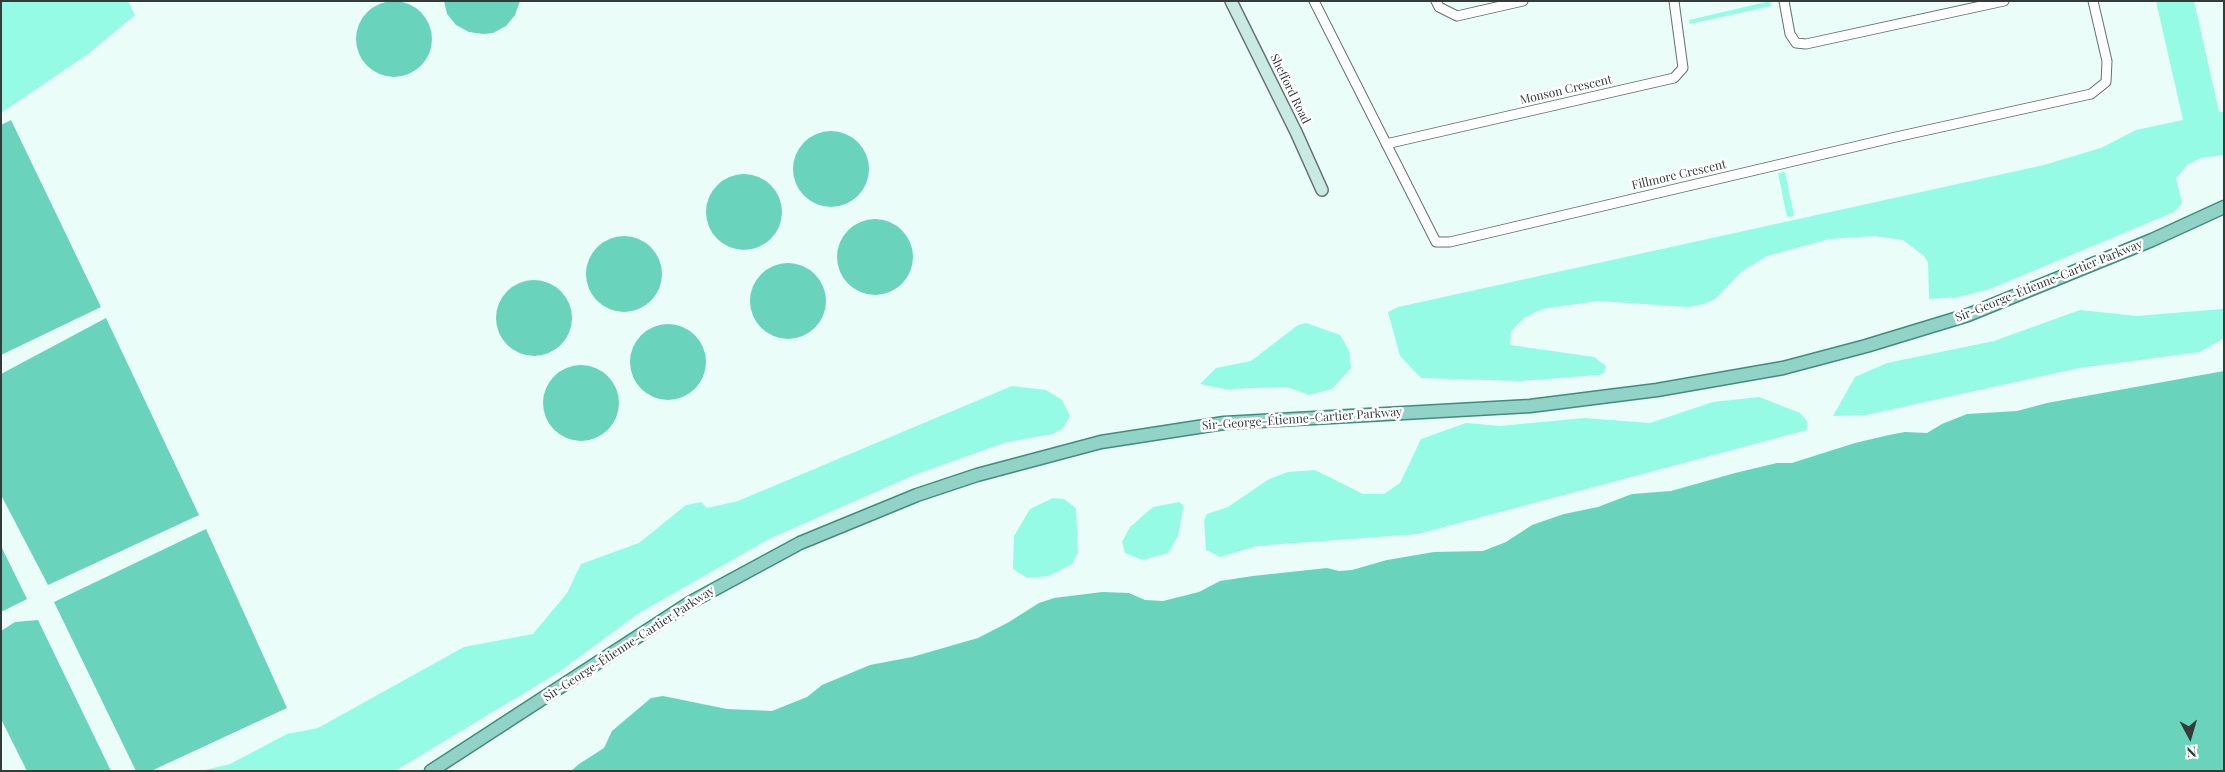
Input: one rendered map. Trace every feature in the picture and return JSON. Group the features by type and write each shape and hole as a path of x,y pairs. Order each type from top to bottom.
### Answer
{"main road":[{"name":"Sir-George-Étienne-Cartier Parkway","path":"431,771 691,602 766,561 800,543 917,494 977,475 1110,440 1224,423 1530,406 1657,390 1783,368 1866,346 1968,315 2152,240 2224,207"}],"street":[{"name":"Shefford Road","path":"1231,1 1296,132 1322,190"},
{"name":"Fillmore Crescent","path":"1314,1 1436,242 1450,242 1896,137 2091,94 2106,82 2107,61 2093,1"},
{"path":"1436,1 1439,7 1457,16 1522,1"},
{"name":"Monson Crescent","path":"1386,144 1674,78 1683,68 1674,1"},
{"path":"1784,1 1790,34 1796,43 1806,44 2004,1"}],"shaded area":[{"path":"1,1 128,1 135,15 88,54 1,113"},
{"path":"387,1 401,1 415,7 426,18 432,32 429,54 421,66 401,77 387,77 373,71 362,60 356,46 356,32 362,18 373,7"},
{"path":"444,1 520,1 515,15 506,26 493,33 483,34 469,32 456,25 447,14"},
{"path":"1770,1 1771,6 1690,24 1689,20"},
{"path":"2156,1 2194,1 2219,112 2224,112 2224,155 2201,158 2188,164 2176,178 2182,203 2174,212 1990,289 1958,297 1929,299 1928,262 1924,256 1903,240 1875,236 1829,239 1767,256 1742,271 1715,299 1704,304 1688,307 1598,301 1542,309 1524,318 1511,331 1510,345 1594,357 1606,366 1604,373 1599,375 1520,381 1421,378 1400,356 1388,312 1398,307 2044,165 2101,148 2136,130 2183,120"},
{"path":"11,120 101,307 1,355 1,125"},
{"path":"839,131 852,137 863,148 869,161 867,184 852,201 839,207 823,207 810,201 795,184 793,161 799,148 816,133"},
{"path":"1785,172 1794,216 1787,217 1778,173"},
{"path":"752,174 765,180 776,191 782,204 780,227 765,244 752,250 736,250 723,244 708,227 706,204 712,191 729,176"},
{"path":"883,219 896,225 907,236 913,249 911,272 896,289 883,295 867,295 854,289 839,272 837,249 843,236 860,221"},
{"path":"632,236 645,242 656,253 662,266 660,289 645,306 632,312 616,312 603,306 588,289 586,266 592,253 609,238"},
{"path":"796,263 809,269 820,280 826,293 824,316 809,333 796,339 780,339 767,333 752,316 750,293 756,280 773,265"},
{"path":"542,280 555,286 566,297 572,310 570,333 555,350 542,356 526,356 513,350 498,333 496,310 502,297 519,282"},
{"path":"2224,309 2224,338 2200,352 2079,368 1866,415 1833,416 1855,377 1887,363 1994,341 2080,310 2137,316"},
{"path":"106,318 199,515 48,585 1,495 1,374"},
{"path":"1306,323 1340,335 1349,350 1351,368 1332,389 1309,395 1287,387 1225,389 1200,384 1216,368 1251,361 1298,325"},
{"path":"676,324 689,330 700,341 706,354 704,377 689,394 676,400 660,400 647,394 632,377 630,354 636,341 653,326"},
{"path":"589,365 602,371 613,382 619,395 617,418 602,435 589,441 573,441 560,435 545,418 543,395 549,382 566,367"},
{"path":"2224,371 2224,771 571,771 604,748 612,731 651,698 663,696 727,709 772,711 807,697 822,685 870,665 912,657 978,638 1009,622 1039,603 1054,598 1102,592 1129,593 1145,600 1163,601 1199,592 1220,581 1327,568 1339,571 1352,570 1387,560 1434,552 1483,551 1506,542 1532,525 1564,514 1598,507 1632,494 1671,491 1777,463 1792,463 1855,443 1889,435 1905,432 1927,433 1942,424 1967,414 2017,411 2047,403"},
{"path":"1012,386 1046,390 1062,400 1070,416 1063,428 1053,434 1007,442 914,475 769,539 639,613 559,672 395,771 201,771 230,764 287,734 318,728 464,647 533,634 567,593 581,564 639,543 686,505 701,502 707,508 738,501"},
{"path":"1759,397 1800,413 1807,421 1807,430 1418,534 1256,546 1220,557 1206,550 1204,520 1207,514 1228,507 1269,479 1288,472 1315,470 1363,494 1384,494 1400,483 1421,439 1466,423 1500,426 1584,418 1650,423 1713,402"},
{"path":"1053,498 1064,499 1076,508 1078,553 1072,564 1049,576 1027,578 1013,569 1014,536 1030,509"},
{"path":"1179,502 1183,505 1183,509 1178,536 1168,553 1143,560 1125,553 1122,542 1130,527 1153,507"},
{"path":"206,529 287,708 151,771 136,771 54,602"},
{"path":"1,546 27,599 1,612"},
{"path":"38,620 111,771 27,771 1,719 1,631 15,622"}]}
